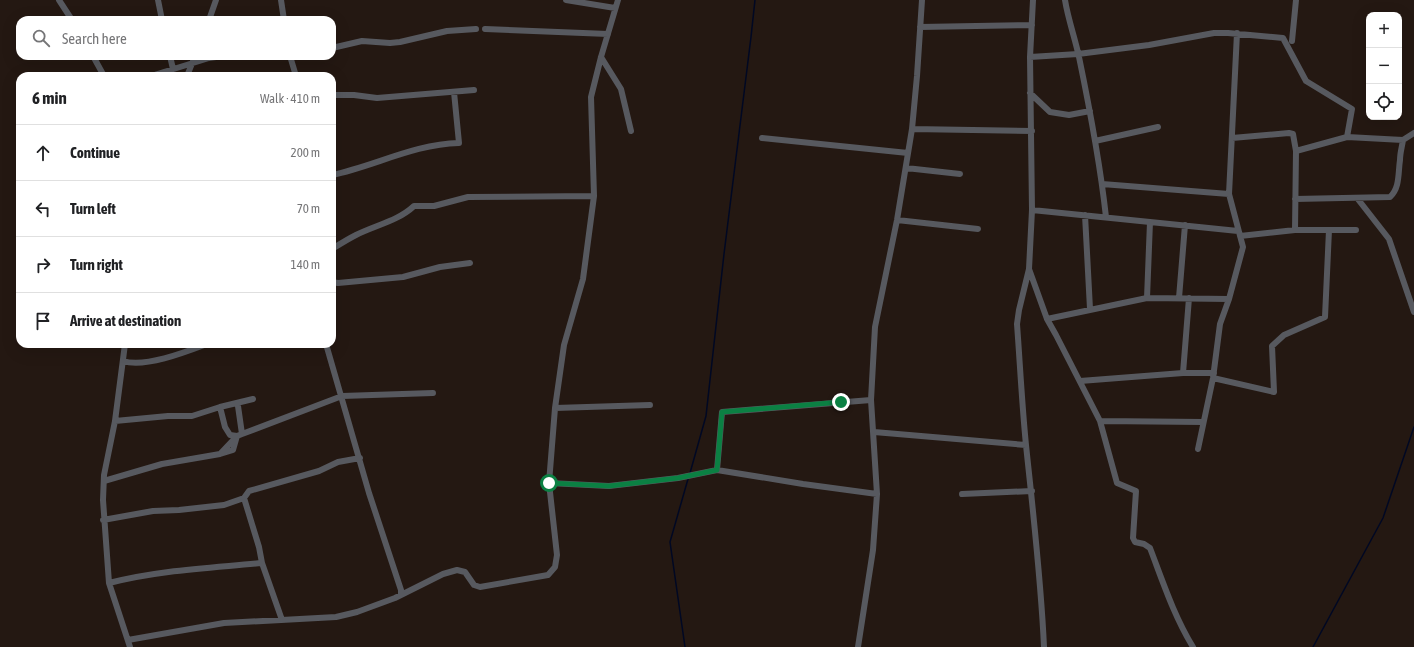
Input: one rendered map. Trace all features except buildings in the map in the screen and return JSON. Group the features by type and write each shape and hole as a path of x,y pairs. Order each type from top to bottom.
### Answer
{"street":[{"path":"59,0 69,16"},
{"path":"158,0 161,16"},
{"path":"210,16 216,0"},
{"path":"281,0 283,16"},
{"path":"566,0 615,8"},
{"path":"125,348 116,421 104,481 103,520 109,583 129,644 224,623 336,617 357,612 395,598 443,574 457,570 465,572 474,585 480,587 548,575 555,566 557,555 549,483 555,408 564,345 583,279 594,196 591,97 618,0"},
{"path":"858,647 873,550 877,494 871,400 875,327 898,220 912,129 922,0"},
{"path":"1033,0 1030,57 1032,210 1029,269 1018,310 1017,324 1044,647"},
{"path":"1065,0 1066,11 1078,54 1090,111 1106,217"},
{"path":"1292,41 1296,0"},
{"path":"920,27 1032,25"},
{"path":"336,47 362,41 390,43 400,42 447,32 476,29"},
{"path":"485,29 608,34"},
{"path":"1030,57 1078,54 1149,45 1214,33 1237,33 1283,38 1306,81 1352,109 1347,137"},
{"path":"1198,449 1213,376 1220,324 1229,299 1243,248 1229,194 1237,33"},
{"path":"601,57 621,89 631,131"},
{"path":"94,60 102,72"},
{"path":"171,60 173,69"},
{"path":"189,72 193,60"},
{"path":"164,72 208,60"},
{"path":"293,60 295,72"},
{"path":"336,95 354,95 377,98 474,90"},
{"path":"336,174 404,152 441,143 459,143 454,92"},
{"path":"1030,93 1050,112 1069,115 1090,111"},
{"path":"1095,141 1158,127"},
{"path":"912,129 1032,131"},
{"path":"1296,151 1347,137 1403,140 1414,133"},
{"path":"1232,138 1293,134 1296,151 1295,230"},
{"path":"762,138 908,153"},
{"path":"1295,199 1390,197 1393,194 1397,184 1403,140"},
{"path":"906,168 960,174"},
{"path":"1102,184 1229,194"},
{"path":"336,246 356,235 402,216 414,206 434,206 468,197 594,196"},
{"path":"1357,198 1389,239 1414,312"},
{"path":"1032,210 1185,225 1239,233 1295,230 1356,230"},
{"path":"1085,216 1090,309"},
{"path":"898,220 978,229"},
{"path":"1147,298 1150,222"},
{"path":"1179,298 1185,225"},
{"path":"1080,381 1183,373 1213,376 1274,392 1272,346 1284,335 1325,317 1329,230"},
{"path":"336,283 403,277 440,266 470,263"},
{"path":"1029,269 1046,319 1100,421 1117,483 1136,491 1135,542 1144,544 1150,548 1171,605 1193,647"},
{"path":"1046,319 1147,298 1229,299"},
{"path":"1183,373 1189,298"},
{"path":"123,361 130,364 140,364 194,348"},
{"path":"327,348 369,492 402,590 401,595"},
{"path":"220,407 225,427 230,435 240,435 342,396 433,393"},
{"path":"116,421 168,416 192,416 252,399"},
{"path":"717,470 722,412 871,400"},
{"path":"555,408 650,405"},
{"path":"238,406 240,435"},
{"path":"1100,421 1203,422"},
{"path":"874,432 1026,445"},
{"path":"104,481 162,464 220,454 240,435"},
{"path":"103,520 153,511 224,505 244,498 249,491 318,471 338,462 360,458"},
{"path":"549,483 609,486 678,478 717,470 877,494"},
{"path":"962,494 1032,491"},
{"path":"244,498 259,547 262,563 282,620"},
{"path":"109,583 138,576 163,574 183,569 262,563"}],"waterway":[{"path":"690,473 706,416 755,0"},
{"path":"1313,647 1383,518 1414,427"},
{"path":"685,647 670,542 688,479"}],"route":[{"path":"549,483 609,486 678,478 717,470 722,412 841,402"}]}
